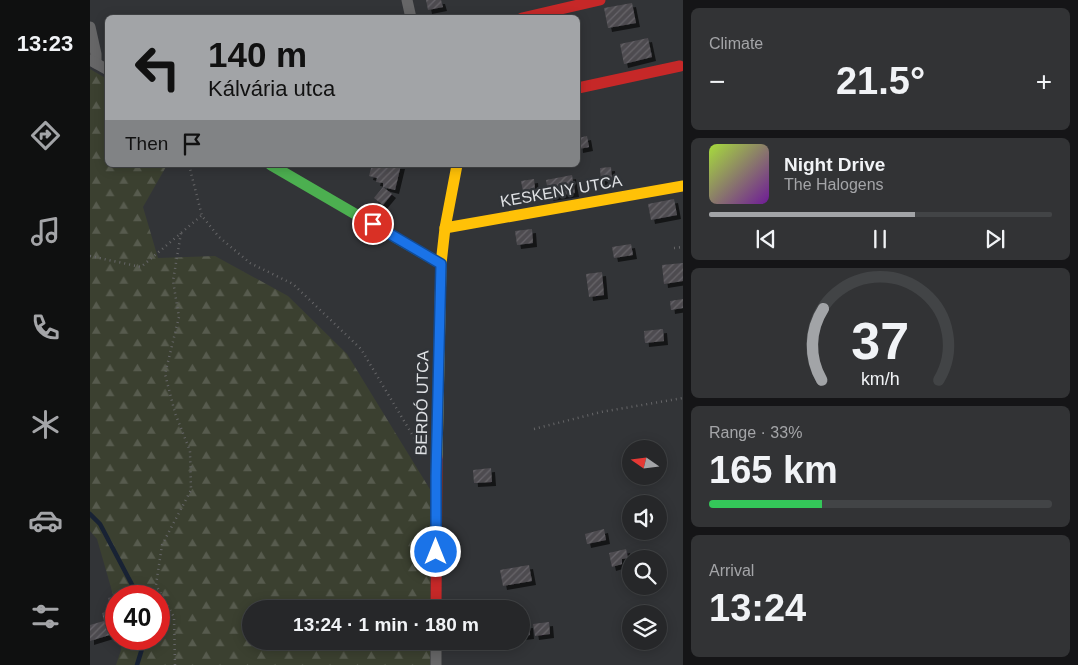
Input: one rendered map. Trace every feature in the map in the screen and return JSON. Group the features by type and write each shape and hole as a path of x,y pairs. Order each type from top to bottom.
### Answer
{"street":[{"path":"407,0 410,15"},
{"path":"535,15 600,0"},
{"path":"90,27 96,54 93,62 105,68"},
{"path":"580,88 680,66"},
{"path":"274,167 441,264"},
{"name":"BERDÓ UTCA","path":"436,600 436,476 441,264 445,228 457,167"},
{"name":"KESKENY UTCA","path":"445,228 683,186"},
{"path":"436,650 436,665"}],"path":[{"path":"190,167 202,216 219,237 250,263 293,284 361,349 421,451"},
{"path":"90,256 141,267 202,216"},
{"path":"176,665 174,617 156,586 162,545 191,490 190,451 175,413 165,374 179,317 173,281 181,234"},
{"path":"674,248 683,247"},
{"path":"534,430 601,412 683,398"}],"green space":[{"path":"90,69 105,78 105,167 166,167 143,207 158,258 215,256 288,296 347,354 431,491 430,600 242,600 242,650 430,650 430,665 116,665 121,650 170,650 170,585 110,585 97,539 90,531"}],"building":[{"path":"426,0 441,0 443,7 428,10"},
{"path":"632,3 636,23 608,28 604,8"},
{"path":"648,38 652,57 624,64 620,44"},
{"path":"587,136 589,147 580,149 580,138"},
{"path":"371,167 401,167 395,190 383,187 383,183 376,182 377,178 369,176"},
{"path":"611,167 612,180 601,181 600,168"},
{"path":"572,175 575,193 549,197 546,180"},
{"path":"534,179 535,189 523,191 521,181"},
{"path":"383,187 392,194 383,205 374,198"},
{"path":"674,199 677,215 651,220 648,204"},
{"path":"532,229 533,243 517,245 515,231"},
{"path":"631,244 633,255 614,258 612,247"},
{"path":"683,263 683,281 664,284 662,265"},
{"path":"602,272 604,295 589,297 586,274"},
{"path":"683,299 683,308 671,310 670,301"},
{"path":"663,329 664,341 645,343 644,331"},
{"path":"491,468 492,482 474,483 473,470"},
{"path":"604,529 606,540 587,544 585,534"},
{"path":"626,549 626,550 622,550 622,564 612,567 609,553"},
{"path":"529,565 532,581 503,586 500,570"},
{"path":"105,612 105,636 90,641 90,625 104,621 102,613"},
{"path":"549,622 550,634 535,636 533,624"}],"waterway":[{"path":"90,514 100,524 132,585"},
{"path":"137,665 142,650"}],"traffic: fast":[{"path":"274,167 441,264"}],"traffic: slow":[{"path":"437,457 441,264 445,228 457,167"},
{"path":"445,228 683,186"}],"traffic: jam":[{"path":"535,15 600,0"},
{"path":"580,88 680,66"},
{"path":"436,600 437,457"}],"route":[{"path":"373,224 441,264 436,552"}]}
